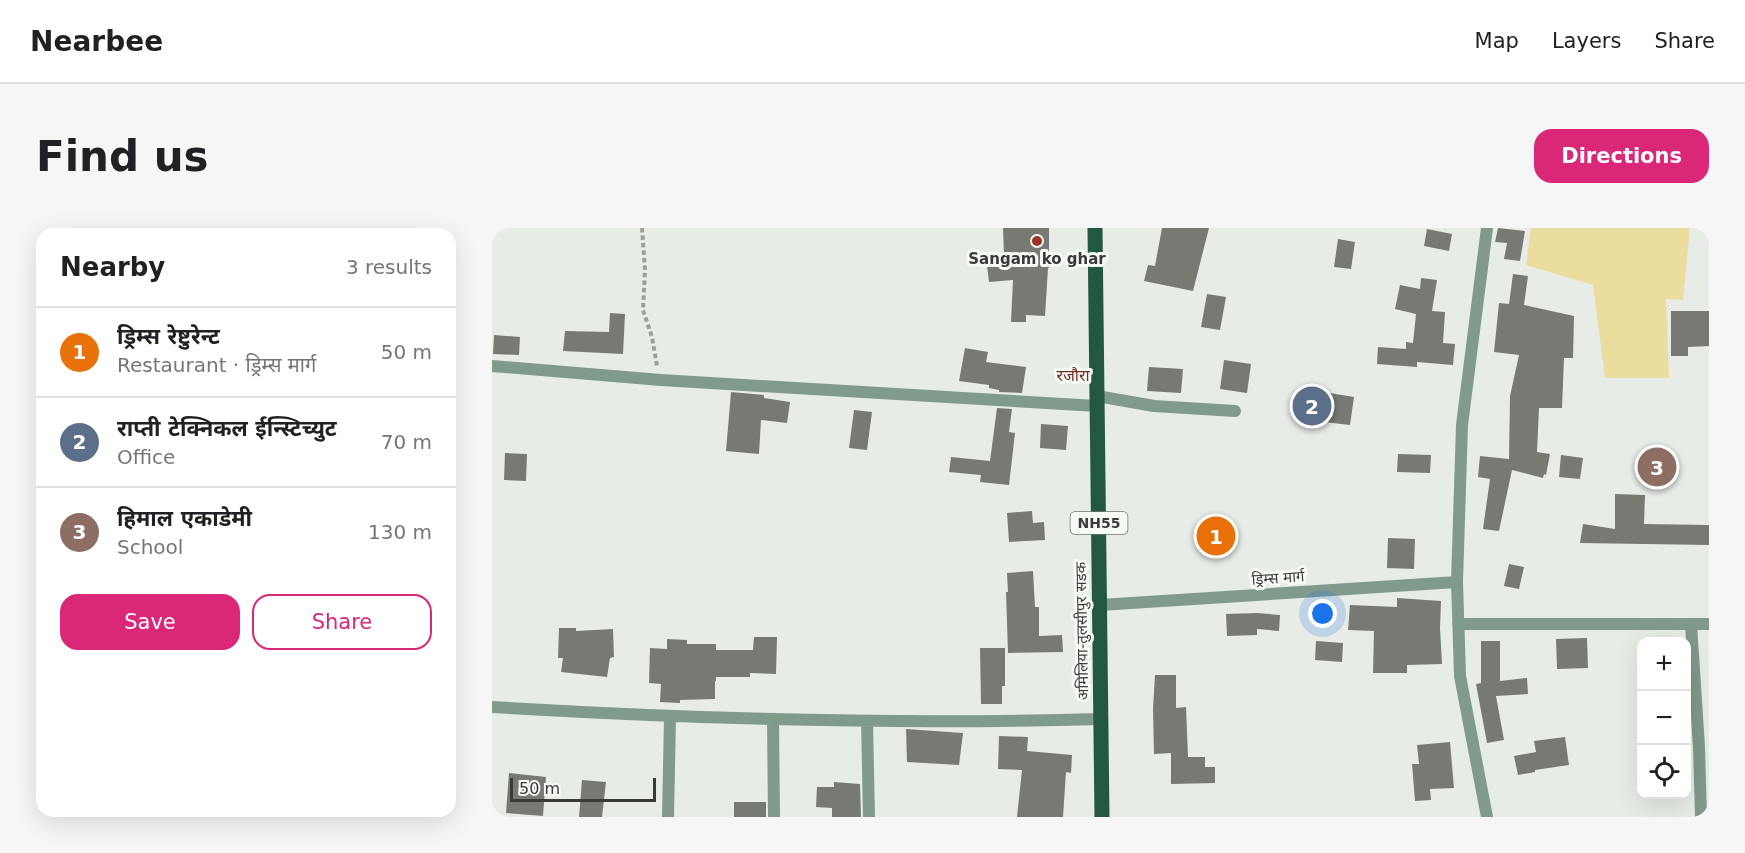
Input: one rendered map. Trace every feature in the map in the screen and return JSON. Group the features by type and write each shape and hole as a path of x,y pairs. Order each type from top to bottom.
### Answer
{"main road":[{"name":"अमिलिया-तुलसीपुर सडक","path":"1095,228 1102,817"}],"street":[{"path":"1487,228 1462,424 1457,582 1460,676 1487,817"},
{"path":"492,366 661,380 1097,401 1235,411"},
{"name":"ड्रिम्स मार्ग","path":"1100,605 1457,582"},
{"path":"1458,624 1709,624"},
{"path":"1691,624 1701,817"},
{"path":"492,707 773,720 940,723 1101,719"},
{"path":"668,817 670,717"},
{"path":"773,720 774,817"},
{"path":"867,721 869,817"}],"path":[{"path":"642,228 645,270 643,310 652,337 654,358 661,380"}],"shaded area":[{"path":"1531,228 1690,228 1683,300 1666,299 1669,378 1605,378 1593,285 1526,265"}],"building":[{"path":"1003,228 1049,228 1049,268 1045,316 1026,315 1026,322 1011,322 1013,280 989,282 986,257 1004,255"},
{"path":"1162,228 1209,228 1193,291 1144,281 1148,265 1155,266"},
{"path":"1498,228 1525,231 1520,261 1504,259 1507,243 1495,242"},
{"path":"1427,229 1452,234 1449,251 1424,246"},
{"path":"1338,239 1355,242 1351,269 1334,267"},
{"path":"1513,274 1528,276 1524,305 1574,316 1573,358 1564,358 1562,408 1539,408 1537,452 1550,454 1546,475 1544,474 1543,478 1512,470 1499,531 1483,529 1490,479 1478,477 1480,456 1509,459 1510,396 1519,355 1494,352 1499,303 1509,304"},
{"path":"1421,278 1437,280 1432,311 1445,312 1443,343 1455,344 1453,365 1417,362 1417,367 1377,364 1378,347 1406,349 1406,342 1413,343 1416,314 1395,309 1400,285 1420,289"},
{"path":"1207,294 1226,297 1220,330 1201,327"},
{"path":"1671,311 1709,311 1709,346 1688,347 1688,356 1671,356"},
{"path":"610,313 625,314 623,354 563,351 565,331 609,332"},
{"path":"494,335 520,337 519,355 493,354"},
{"path":"965,348 988,352 986,362 1026,367 1022,393 999,392 999,390 989,388 989,385 959,381"},
{"path":"1224,360 1251,364 1247,393 1220,389"},
{"path":"1149,367 1183,369 1181,393 1147,391"},
{"path":"1311,390 1354,397 1350,425 1307,420"},
{"path":"731,392 764,395 764,398 790,402 787,423 761,420 759,454 726,451"},
{"path":"997,408 1012,409 1009,432 1015,433 1009,485 980,482 981,475 949,472 951,457 990,461"},
{"path":"854,410 872,412 867,450 849,448"},
{"path":"1041,424 1068,426 1066,450 1040,448"},
{"path":"505,453 527,454 526,481 504,480"},
{"path":"1398,454 1431,455 1430,473 1397,472"},
{"path":"1561,455 1583,458 1580,479 1559,477"},
{"path":"1615,494 1645,495 1644,524 1709,525 1709,545 1580,543 1583,524 1615,529"},
{"path":"1032,511 1033,523 1044,522 1045,540 1009,542 1007,513"},
{"path":"1388,538 1415,539 1414,569 1387,568"},
{"path":"1509,564 1524,567 1519,589 1504,586"},
{"path":"1033,571 1035,607 1039,607 1039,636 1062,635 1063,652 1008,653 1007,573"},
{"path":"1397,598 1441,601 1442,664 1407,665 1407,673 1373,673 1374,631 1348,630 1350,605 1397,607"},
{"path":"1226,614 1280,615 1279,631 1257,629 1257,635 1227,636"},
{"path":"559,628 576,628 576,631 613,629 614,657 610,658 607,677 561,672 563,658 558,658"},
{"path":"754,637 777,637 776,674 750,673 750,677 716,677 715,699 680,700 680,703 660,702 661,684 649,683 650,648 667,649 667,639 687,640 687,644 716,644 716,650 753,650"},
{"path":"1587,638 1588,668 1557,669 1556,639"},
{"path":"1316,641 1343,643 1342,662 1315,660"},
{"path":"1481,641 1500,641 1500,681 1527,678 1528,694 1496,696 1504,740 1487,743 1476,684 1481,683"},
{"path":"980,648 1005,648 1005,686 1002,686 1002,704 981,704"},
{"path":"1155,675 1176,675 1176,708 1186,707 1188,757 1205,757 1205,767 1215,767 1215,783 1171,784 1171,753 1154,754"},
{"path":"906,729 963,733 959,765 907,762"},
{"path":"999,736 1028,737 1027,751 1072,755 1071,773 1066,772 1063,817 1017,817 1022,770 998,769"},
{"path":"1565,737 1569,765 1518,775 1514,756 1536,752 1534,741"},
{"path":"1450,742 1454,788 1430,789 1431,800 1415,801 1412,764 1419,764 1417,745"},
{"path":"509,773 546,777 543,816 506,813"},
{"path":"582,780 606,782 602,817 579,817"},
{"path":"834,782 860,784 861,817 832,817 832,808 816,807 817,787 834,787"},
{"path":"734,802 766,802 766,817 734,817"}],"place":[{"name":"Sangam ko ghar","path":"1037,241"},
{"name":"राप्ती टेक्निकल ईन्स्टिच्युट","path":"1312,406"},
{"name":"हिमाल एकाडेमी","path":"1657,467"},
{"name":"ड्रिम्स रेष्टुरेन्ट","path":"1216,536"}],"district":[{"name":"रजौरा","path":"1073,375"}]}
